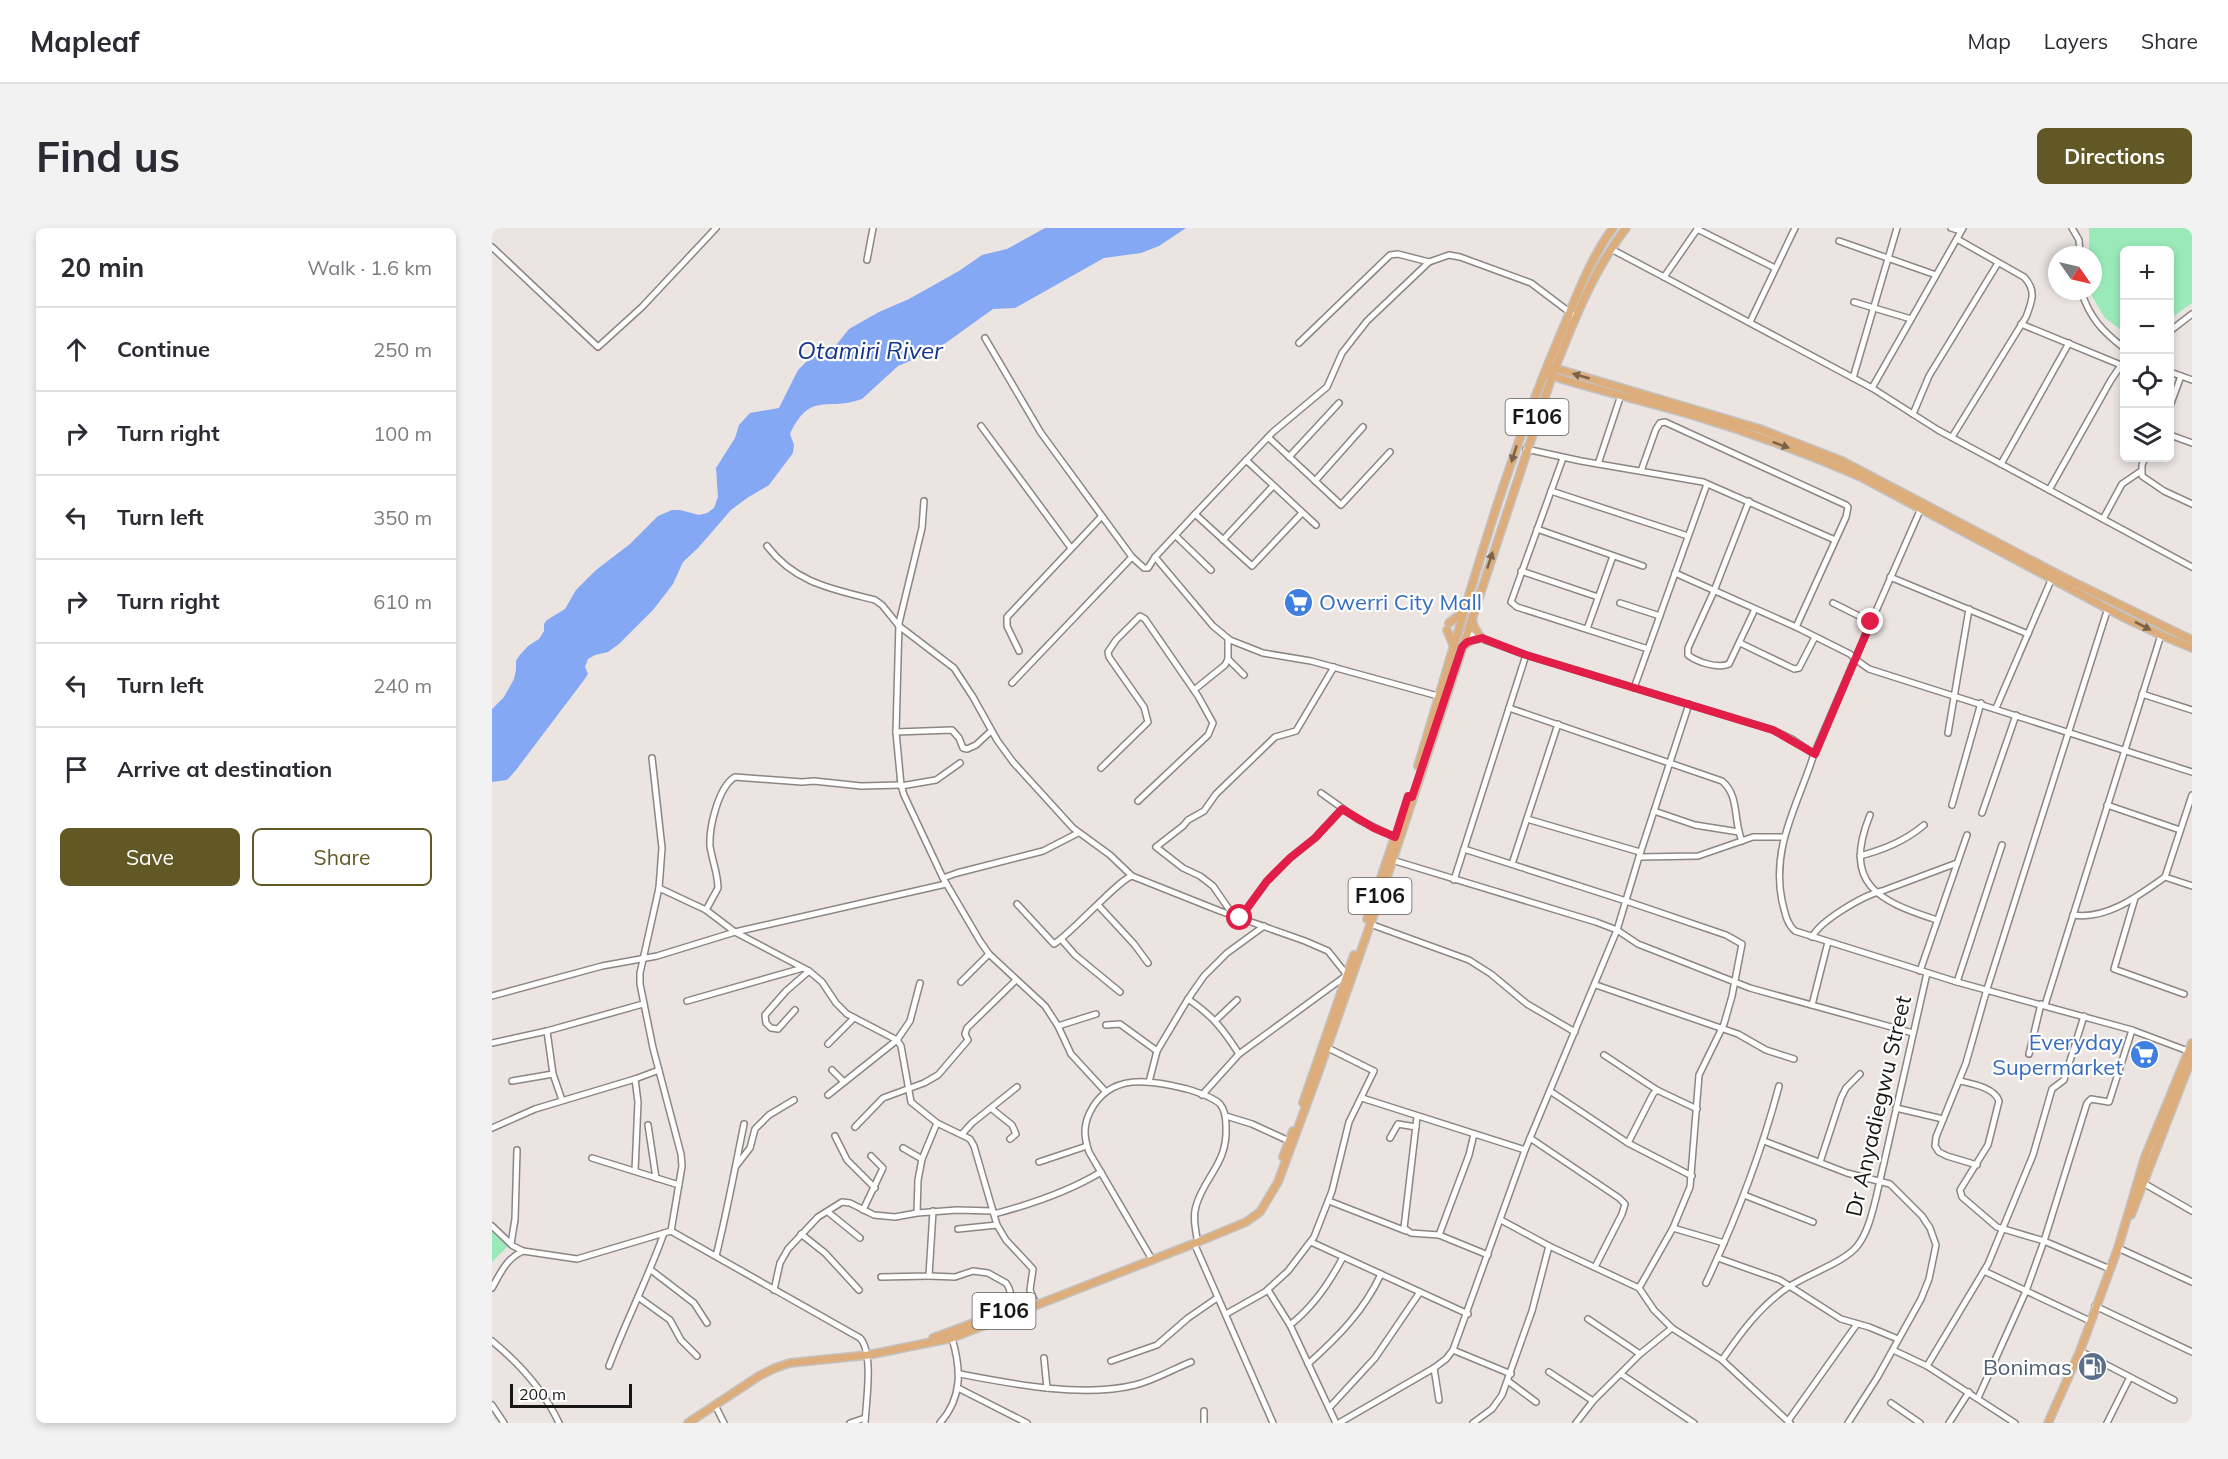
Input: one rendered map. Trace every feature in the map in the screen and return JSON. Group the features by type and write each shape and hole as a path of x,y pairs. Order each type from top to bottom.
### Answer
{"main road":[{"name":"F106","path":"1324,1046 1370,924 1395,837 1458,647 1465,610 1519,440 1599,249 1613,228"},
{"name":"F106","path":"1573,315 1599,267 1626,228"},
{"path":"1551,367 1760,429 1842,461 2052,578 2192,640"},
{"name":"F106","path":"1462,632 1471,616 1548,375"},
{"path":"1548,375 1744,432 1861,477 1922,506 2096,598 2108,608 2192,648"},
{"path":"1465,610 1448,627 1458,647 1482,638 1474,627 1471,616"},
{"name":"F106","path":"680,1423 757,1372 773,1364 789,1359 868,1353 944,1335 1246,1222 1260,1212 1278,1182 1347,975 1392,861 1438,696 1458,647"},
{"path":"2122,1234 2145,1184 2149,1158 2189,1074 2192,1042"},
{"path":"2048,1423 2080,1351 2149,1158 2191,1057"},
{"name":"F106","path":"688,1423 775,1368 952,1338 1244,1218 1257,1209 1274,1180 1300,1119"}],"street":[{"path":"492,248 598,347 642,307 716,228"},
{"path":"867,260 873,228"},
{"path":"1750,322 1795,228"},
{"path":"1853,378 1897,228"},
{"path":"1872,388 1962,230 1951,228"},
{"path":"2072,228 2079,240 2079,246"},
{"path":"1664,277 1698,229 1775,268"},
{"path":"1952,437 2021,324 2032,302 2033,292 2030,283 2024,277 1957,239"},
{"path":"1839,241 1936,275"},
{"path":"1611,249 1872,388 1952,437 2192,567"},
{"path":"1299,343 1390,255 1398,254 1429,262"},
{"path":"985,338 1041,433 1132,557 1144,568 1148,568 1155,556 1268,437 1327,387 1342,353 1354,335 1429,262 1449,255 1460,256 1532,284 1573,315"},
{"path":"1913,414 1929,375 1998,262"},
{"path":"2084,300 2088,312 2120,345"},
{"path":"1854,302 1911,319"},
{"path":"2174,327 2192,314"},
{"path":"2021,324 2120,362"},
{"path":"2001,464 2068,343"},
{"path":"2049,490 2120,368"},
{"path":"2174,374 2192,380"},
{"path":"2174,394 2181,376"},
{"path":"1598,464 1621,395"},
{"path":"1289,457 1339,403"},
{"path":"1641,471 1656,429 1660,423 1665,422 1846,504 1848,510 1796,627"},
{"path":"981,426 1071,548"},
{"path":"1315,481 1363,427"},
{"path":"1268,437 1341,505 1390,452"},
{"path":"2174,437 2192,443"},
{"path":"1526,449 1563,458 1707,484 1835,540"},
{"path":"1563,458 1512,596 1512,604 1648,650"},
{"path":"1246,460 1316,525"},
{"path":"2144,462 2142,476 2149,483 2192,504"},
{"path":"2103,519 2122,484 2141,471"},
{"path":"1634,688 1707,484"},
{"path":"1223,540 1274,486"},
{"path":"1551,491 1688,536"},
{"path":"924,501 922,528 899,626 896,732 901,786 945,881 969,926 989,954 1045,1006 1058,1026 1071,1054 1105,1090"},
{"path":"1749,501 1714,591 1691,639 1688,655 1696,660 1724,667 1731,661 1755,609"},
{"path":"1922,506 1815,754 1784,837 1780,850 1779,881 1789,926 1795,931 1812,937 1920,971 2132,1030 2191,1057"},
{"path":"1195,514 1252,566 1302,513"},
{"path":"1019,651 1007,626 1007,617 1101,517"},
{"path":"1536,530 1644,566"},
{"path":"1176,536 1210,570"},
{"path":"767,546 789,569 805,580 875,600 899,626 954,668 974,697 991,731 1013,762 1078,833 1110,855 1132,876 1328,951 1347,975 1239,1054 1202,1095"},
{"path":"1155,556 1213,626 1228,639 1263,653 1311,661 1438,696"},
{"path":"1587,630 1612,556"},
{"path":"1012,683 1132,557"},
{"path":"1521,571 1598,597"},
{"path":"1675,573 1851,654 1855,660 1869,669 2192,772"},
{"path":"1890,577 2028,633"},
{"path":"1996,708 2052,578"},
{"path":"1620,603 1660,616"},
{"path":"1833,603 1871,622"},
{"path":"1977,1165 1947,1156 1936,1149 1936,1137 1960,1081 2108,608"},
{"path":"1948,733 1970,609"},
{"path":"1101,768 1148,722 1144,707 1109,657 1108,652 1116,640 1140,616 1194,690 1213,723 1208,735 1138,801"},
{"path":"1462,632 1526,655 1782,734 1815,754"},
{"path":"2029,1054 2161,635"},
{"path":"1740,643 1797,669 1815,637"},
{"path":"1194,690 1225,665 1228,659 1228,639"},
{"path":"1454,880 1526,655"},
{"path":"1228,659 1244,675"},
{"path":"1233,915 1213,886 1200,876 1183,868 1156,847 1188,820 1204,811 1216,794 1275,737 1296,731 1334,668"},
{"path":"2142,694 2192,710"},
{"path":"1268,1290 1290,1325 1337,1423 1434,1368 1453,1350 1468,1314 1525,1150 1596,985 1617,930 1639,854 1689,704"},
{"path":"1952,805 1981,704"},
{"path":"1509,708 1715,777 1728,787 1734,799 1738,832 1742,841"},
{"path":"1982,813 2016,715"},
{"path":"1512,864 1558,724"},
{"path":"896,732 952,730 956,732 963,748 967,749 976,745 991,731"},
{"path":"652,758 662,848 658,888 640,984 681,1154 679,1185 671,1231"},
{"path":"706,910 718,888 710,844 712,825 723,789 728,781 735,777 861,786 901,786 936,780 960,763"},
{"path":"1321,793 1367,824 1395,837"},
{"path":"2073,915 2092,916 2135,898 2165,877 2192,795"},
{"path":"2108,805 2180,830"},
{"path":"1240,918 1267,881 1315,838 1342,809"},
{"path":"1654,811 1695,825 1738,832"},
{"path":"1870,815 1862,839 1860,855 1863,871 1876,893 1894,904 1937,920"},
{"path":"1527,819 1639,854 1698,856 1761,836 1784,837"},
{"path":"1860,855 1894,845 1924,825"},
{"path":"492,996 602,966 643,959 735,932 945,881 957,873 1043,851 1078,833"},
{"path":"1920,971 1967,835"},
{"path":"1957,982 2002,845"},
{"path":"1464,849 1626,901 1739,940 1742,944 1724,1024 1720,1028 1699,1076 1690,1187 1672,1228 1638,1288"},
{"path":"1392,861 1596,922 1617,930 1638,944 1770,995 1913,1033"},
{"path":"1812,937 1820,926 1862,898 1957,863"},
{"path":"1017,903 1054,944 1125,879 1132,876"},
{"path":"2165,877 2192,886"},
{"path":"658,888 706,910 735,932 806,970 822,982 842,1008 854,1018 897,1040 901,1046 910,1102 937,1123 970,1139 974,1146 997,1225 1005,1240 1033,1269 1030,1290 1034,1300"},
{"path":"2135,898 2114,969 2184,994"},
{"path":"1098,905 1148,963"},
{"path":"1370,924 1469,960 1491,974 1516,996 1575,1032"},
{"path":"1149,1082 1157,1051 1204,976 1227,952 1265,926"},
{"path":"1061,939 1075,955 1120,992"},
{"path":"1812,1005 1828,942"},
{"path":"961,982 989,954"},
{"path":"687,1001 806,970"},
{"path":"795,1010 778,1029 771,1028 766,1023 765,1015 806,970"},
{"name":"Dr Anyadiegwu Street","path":"1722,1360 1750,1322 1789,1287 1846,1256 1858,1245 1870,1219 1927,973"},
{"path":"855,1127 884,1098 924,1083 938,1075 968,1040 965,1034 967,1028 1016,980"},
{"path":"828,1095 897,1040 910,1022 920,983"},
{"path":"1596,985 1738,1034 1766,1050 1794,1059"},
{"path":"1188,999 1215,1021 1239,1054"},
{"path":"1215,1021 1238,1000"},
{"path":"492,1043 547,1031 643,1004"},
{"path":"1058,1026 1096,1014"},
{"path":"1928,1366 1984,1271 2003,1229 2033,1155 2052,1089 2064,1080 2084,1016"},
{"path":"828,1044 854,1018"},
{"path":"1106,1024 1120,1024 1157,1051"},
{"path":"1978,1398 2026,1291 2087,1104 2091,1099 2109,1102 2132,1030"},
{"path":"547,1031 553,1074 562,1100"},
{"path":"1226,1314 1268,1290 1288,1271 1320,1228 1345,1135 1374,1071 1324,1046"},
{"path":"1604,1055 1657,1090 1697,1109"},
{"path":"492,1128 535,1109 659,1070"},
{"path":"832,1070 843,1082"},
{"path":"512,1081 553,1074"},
{"path":"1820,1162 1841,1098 1846,1088 1860,1074"},
{"path":"634,1172 638,1101 635,1079"},
{"path":"1960,1081 1990,1091 1997,1096 1999,1101 1988,1145 1960,1190 1962,1197 1997,1227 2044,1241 2110,1269"},
{"path":"1150,1256 1101,1172 1087,1146 1084,1135 1085,1123 1100,1096 1105,1090 1115,1085 1149,1082 1165,1084 1202,1095 1222,1106 1226,1116 1227,1139 1223,1153 1195,1209 1195,1240 1217,1298 1273,1423"},
{"path":"1706,1283 1744,1195 1764,1141 1779,1086"},
{"path":"962,1134 972,1123 1017,1087"},
{"path":"1628,1143 1657,1090"},
{"path":"1550,1091 1628,1143 1692,1176"},
{"path":"1362,1098 1525,1150"},
{"path":"736,1166 750,1148 755,1129 769,1115 794,1100"},
{"path":"1896,1108 1943,1119"},
{"path":"992,1109 1012,1125 1016,1134 1010,1139"},
{"path":"1226,1116 1252,1124 1289,1141"},
{"path":"1406,1231 1404,1228 1417,1116"},
{"path":"917,1213 918,1180 922,1159 937,1123"},
{"path":"716,1256 727,1214 731,1182 744,1124"},
{"path":"1390,1138 1398,1124 1416,1127"},
{"path":"648,1125 656,1178"},
{"path":"1439,1235 1469,1155 1474,1134"},
{"path":"835,1136 847,1160 875,1188"},
{"path":"1530,1138 1625,1204 1595,1267"},
{"path":"1764,1141 1890,1184 1914,1207 1930,1228 1936,1245 1929,1279 1921,1299 1848,1423"},
{"path":"1039,1162 1087,1146"},
{"path":"903,1148 922,1159"},
{"path":"511,1244 517,1185 517,1150"},
{"path":"864,1210 884,1168 871,1156"},
{"path":"592,1158 679,1185"},
{"path":"774,1290 783,1256 818,1217 845,1202 874,1215 887,1216 933,1211 993,1212 1028,1205 1072,1189 1101,1172"},
{"path":"2145,1184 2192,1211"},
{"path":"1744,1195 1813,1222"},
{"path":"1329,1201 1406,1231 1439,1235 1488,1255"},
{"path":"929,1276 933,1211"},
{"path":"828,1212 860,1238"},
{"path":"1501,1220 1549,1246 1638,1288 1654,1310 1672,1328 1722,1360 1787,1420"},
{"path":"958,1228 997,1225"},
{"path":"492,1226 511,1244 523,1251 577,1259 671,1231 860,1338 868,1353 865,1420 850,1423"},
{"path":"1672,1228 1724,1243"},
{"path":"609,1366 651,1270 664,1233"},
{"path":"801,1234 825,1253 859,1290"},
{"path":"1311,1242 1468,1314"},
{"path":"1473,1423 1498,1403 1508,1381 1532,1311 1549,1246"},
{"path":"2118,1248 2192,1282"},
{"path":"492,1288 506,1263 514,1255 523,1251"},
{"path":"1290,1325 1317,1299 1343,1257"},
{"path":"1718,1258 1780,1280 1841,1319 1898,1340"},
{"path":"651,1270 694,1303 707,1323"},
{"path":"882,1277 955,1277 973,1271 988,1273 1006,1283 1010,1288 1014,1307"},
{"path":"1984,1271 2090,1321"},
{"path":"1308,1364 1350,1324 1368,1300 1381,1274"},
{"path":"1329,1408 1375,1358 1420,1292"},
{"path":"638,1297 670,1320 681,1340 698,1356"},
{"path":"1111,1361 1158,1345 1217,1298"},
{"path":"2096,1306 2192,1352"},
{"path":"1588,1319 1640,1354"},
{"path":"1779,1422 1787,1420 1857,1324"},
{"path":"1576,1423 1593,1401 1640,1354 1672,1328"},
{"path":"940,1423 949,1411 958,1388 960,1374 952,1338"},
{"path":"492,1341 505,1351 541,1391 559,1423"},
{"path":"1453,1350 1511,1374"},
{"path":"1893,1350 1928,1366 2015,1423"},
{"path":"2080,1351 2174,1400"},
{"path":"1044,1358 1047,1388"},
{"path":"960,1374 1047,1388 1113,1389 1151,1380 1191,1362"},
{"path":"1434,1368 1439,1401"},
{"path":"1549,1372 1593,1401"},
{"path":"1621,1374 1694,1423"},
{"path":"2107,1423 2130,1377"},
{"path":"1508,1381 1536,1402"},
{"path":"958,1388 1028,1423"},
{"path":"1949,1423 1969,1392"},
{"path":"1891,1403 1920,1423"},
{"path":"492,1405 504,1423"},
{"path":"715,1405 724,1423"},
{"path":"1204,1411 1204,1423"}],"green space":[{"path":"2089,228 2192,228 2192,303 2174,316 2174,246 2120,246 2120,329 2105,318 2094,300 2102,300 2102,246 2089,246"},
{"path":"492,1231 508,1246 492,1262"}],"water":[{"name":"Otamiri River","path":"1045,228 1186,228 1159,246 1141,253 1104,258 1015,308 993,309 936,350 898,366 862,399 820,405 805,412 790,434 794,445 793,453 769,485 731,510 683,562 673,584 653,610 619,644 608,652 588,659 585,667 588,674 516,770 507,780 492,782 492,709 504,697 514,679 516,661 519,656 539,639 547,620 565,609 576,590 596,570 630,544 658,516 672,510 699,515 714,508 718,497 716,468 735,438 739,425 750,413 779,408 798,370 807,361 833,349 849,329 909,299 959,271 982,255 1007,249"}],"place":[{"name":"Owerri City Mall","path":"1298,602"},
{"name":"Everyday Supermarket","path":"2144,1055"},
{"name":"Bonimas","path":"2093,1367"}],"route":[{"path":"1240,918 1267,881 1315,838 1342,809 1374,828 1395,837 1408,796 1412,797 1462,647 1467,642 1482,638 1526,655 1773,730 1815,754 1871,622"}]}
